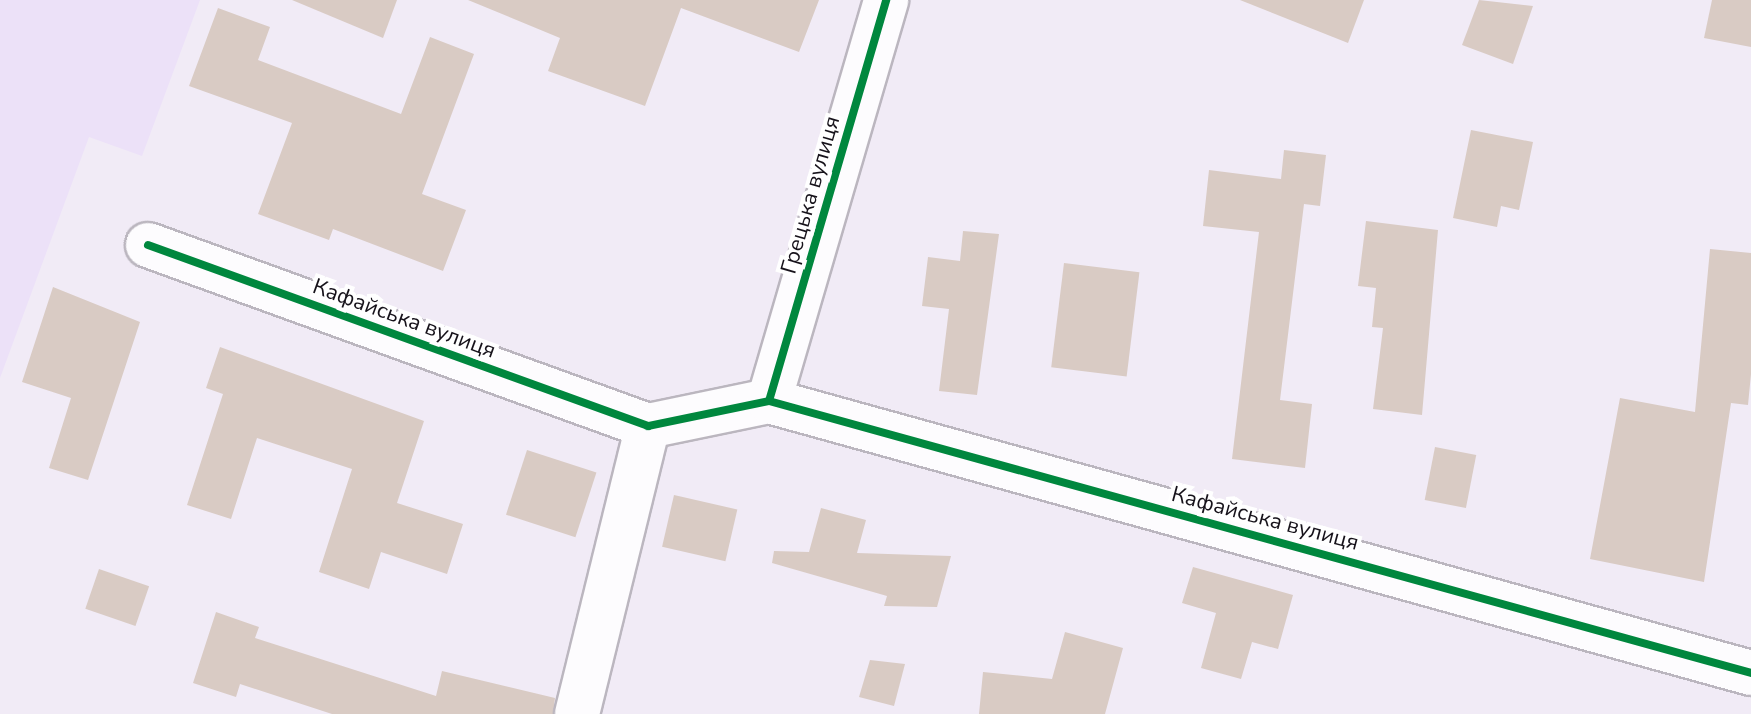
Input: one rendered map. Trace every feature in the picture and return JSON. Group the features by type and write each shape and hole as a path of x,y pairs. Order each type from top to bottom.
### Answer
{"street":[{"name":"Грецька вулиця","path":"769,401 886,0"},
{"name":"Кафайська вулиця","path":"148,245 648,426"},
{"path":"577,714 648,426 769,401"},
{"name":"Кафайська вулиця","path":"769,401 1751,673"}],"shaded area":[{"path":"0,0 200,0 142,156 89,137 0,378"}],"building":[{"path":"292,0 397,0 383,38"},
{"path":"468,0 819,0 799,52 681,8 645,106 548,71 560,38"},
{"path":"1240,0 1364,0 1348,43"},
{"path":"1479,0 1533,6 1513,64 1462,45"},
{"path":"1712,0 1751,0 1751,47 1704,38"},
{"path":"218,8 270,27 258,60 401,114 430,37 474,54 422,194 466,210 443,271 333,229 329,240 258,214 292,123 189,86"},
{"path":"1471,130 1533,142 1519,210 1501,206 1497,227 1453,218"},
{"path":"1284,150 1326,155 1320,206 1304,204 1280,400 1312,404 1305,468 1232,459 1259,232 1203,226 1209,170 1281,179"},
{"path":"1366,221 1438,230 1422,415 1373,409 1383,328 1372,327 1376,288 1358,286"},
{"path":"963,231 999,234 977,395 939,391 949,309 922,306 928,257 960,261"},
{"path":"1710,249 1751,253 1751,374 1748,405 1731,403 1704,582 1590,559 1620,398 1695,412"},
{"path":"1064,263 1139,272 1127,376 1051,367"},
{"path":"53,287 140,322 88,480 49,468 71,398 22,382"},
{"path":"220,347 424,421 397,503 463,524 447,574 381,552 369,589 319,572 352,469 257,438 231,519 187,505 223,394 206,388"},
{"path":"1435,447 1476,455 1466,508 1425,500"},
{"path":"527,450 596,473 575,537 506,515"},
{"path":"674,495 737,510 725,561 662,547"},
{"path":"821,508 866,520 857,553 951,556 937,607 884,606 887,596 772,563 774,551 809,552"},
{"path":"1193,567 1293,595 1278,649 1252,642 1241,679 1201,668 1216,613 1182,603"},
{"path":"99,569 149,586 135,626 85,609"},
{"path":"216,612 259,627 255,638 436,696 442,671 555,698 553,714 332,714 240,684 236,697 193,683"},
{"path":"1065,632 1123,648 1105,714 979,714 983,672 1052,679"},
{"path":"870,660 905,664 894,706 859,697"}],"cycle path":[{"path":"769,401 886,0"},
{"path":"148,245 648,426 769,401 1751,673"}]}
